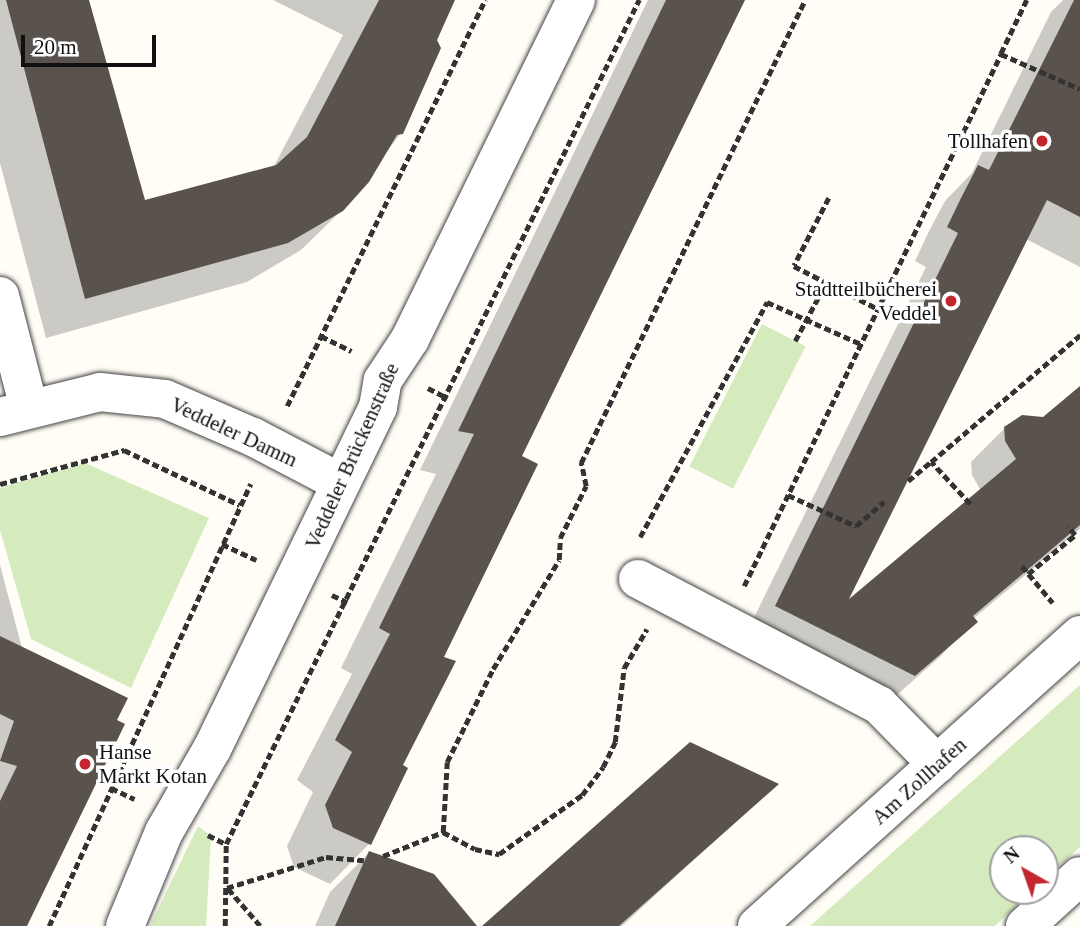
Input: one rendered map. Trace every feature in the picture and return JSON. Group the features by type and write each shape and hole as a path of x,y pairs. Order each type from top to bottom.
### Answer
{"street":[{"name":"Veddeler Brückenstraße","path":"125,926 181,798 212,749 378,407 383,380 410,339 576,0"},
{"path":"0,296 15,412"},
{"name":"Veddeler Damm","path":"15,412 100,392 165,399 253,437 341,483"},
{"path":"638,579 879,705 937,764"},
{"name":"Am Zollhafen","path":"757,926 1080,635"},
{"path":"1025,926 1080,876"}],"path":[{"path":"284,413 485,0"},
{"path":"225,926 226,844 639,0"},
{"path":"443,832 447,762 493,668 559,560 560,538 586,486 581,463 805,0"},
{"path":"725,624 1027,0"},
{"path":"1001,54 1080,89"},
{"path":"829,198 794,266 878,309"},
{"path":"795,341 826,283"},
{"path":"638,579 624,569 767,302 861,344"},
{"path":"908,481 1080,335"},
{"path":"0,484 124,450 240,505 49,926"},
{"path":"932,461 970,505"},
{"path":"788,495 856,526 884,502"},
{"path":"1028,574 1075,535 1068,527"},
{"path":"222,544 267,565"},
{"path":"383,856 443,832 475,849 499,854 582,794 603,767 615,742 624,668 634,647 678,599"},
{"path":"227,888 326,857 364,860"},
{"path":"227,888 260,926"}],"green space":[{"path":"762,324 806,346 733,489 689,467"},
{"path":"85,463 209,518 131,688 31,639 0,530 0,488"},
{"path":"1080,685 1080,847 1059,866 1059,835 989,835 989,905 1017,905 995,926 810,926"},
{"path":"198,826 211,836 206,926 150,926"}],"building":[{"path":"6,0 89,0 145,200 276,165 307,137 379,0 455,0 437,40 441,48 403,134 397,135 369,182 343,211 288,243 85,299"},
{"path":"666,0 745,0 522,456 538,464 444,657 456,661 403,765 408,768 371,845 333,828 325,805 352,752 335,740 390,634 379,628 474,434 458,431"},
{"path":"1074,0 1080,0 1080,217 1047,200 849,599 1016,459 1005,441 1004,427 1022,415 1043,417 1080,386 1080,525 973,616 978,622 915,676 775,606 958,233 947,227 961,198 978,165 989,170"},
{"path":"0,636 128,698 117,720 125,724 27,926 0,926 0,801 17,766 0,761 14,721 0,714"},
{"path":"690,742 779,784 619,926 482,926"},
{"path":"369,851 434,874 477,926 335,926"}],"place":[{"name":"Tollhafen","path":"1042,141"},
{"name":"Stadtteilbücherei Veddel","path":"951,301"},
{"name":"Hanse Markt Kotan","path":"85,764"}]}
